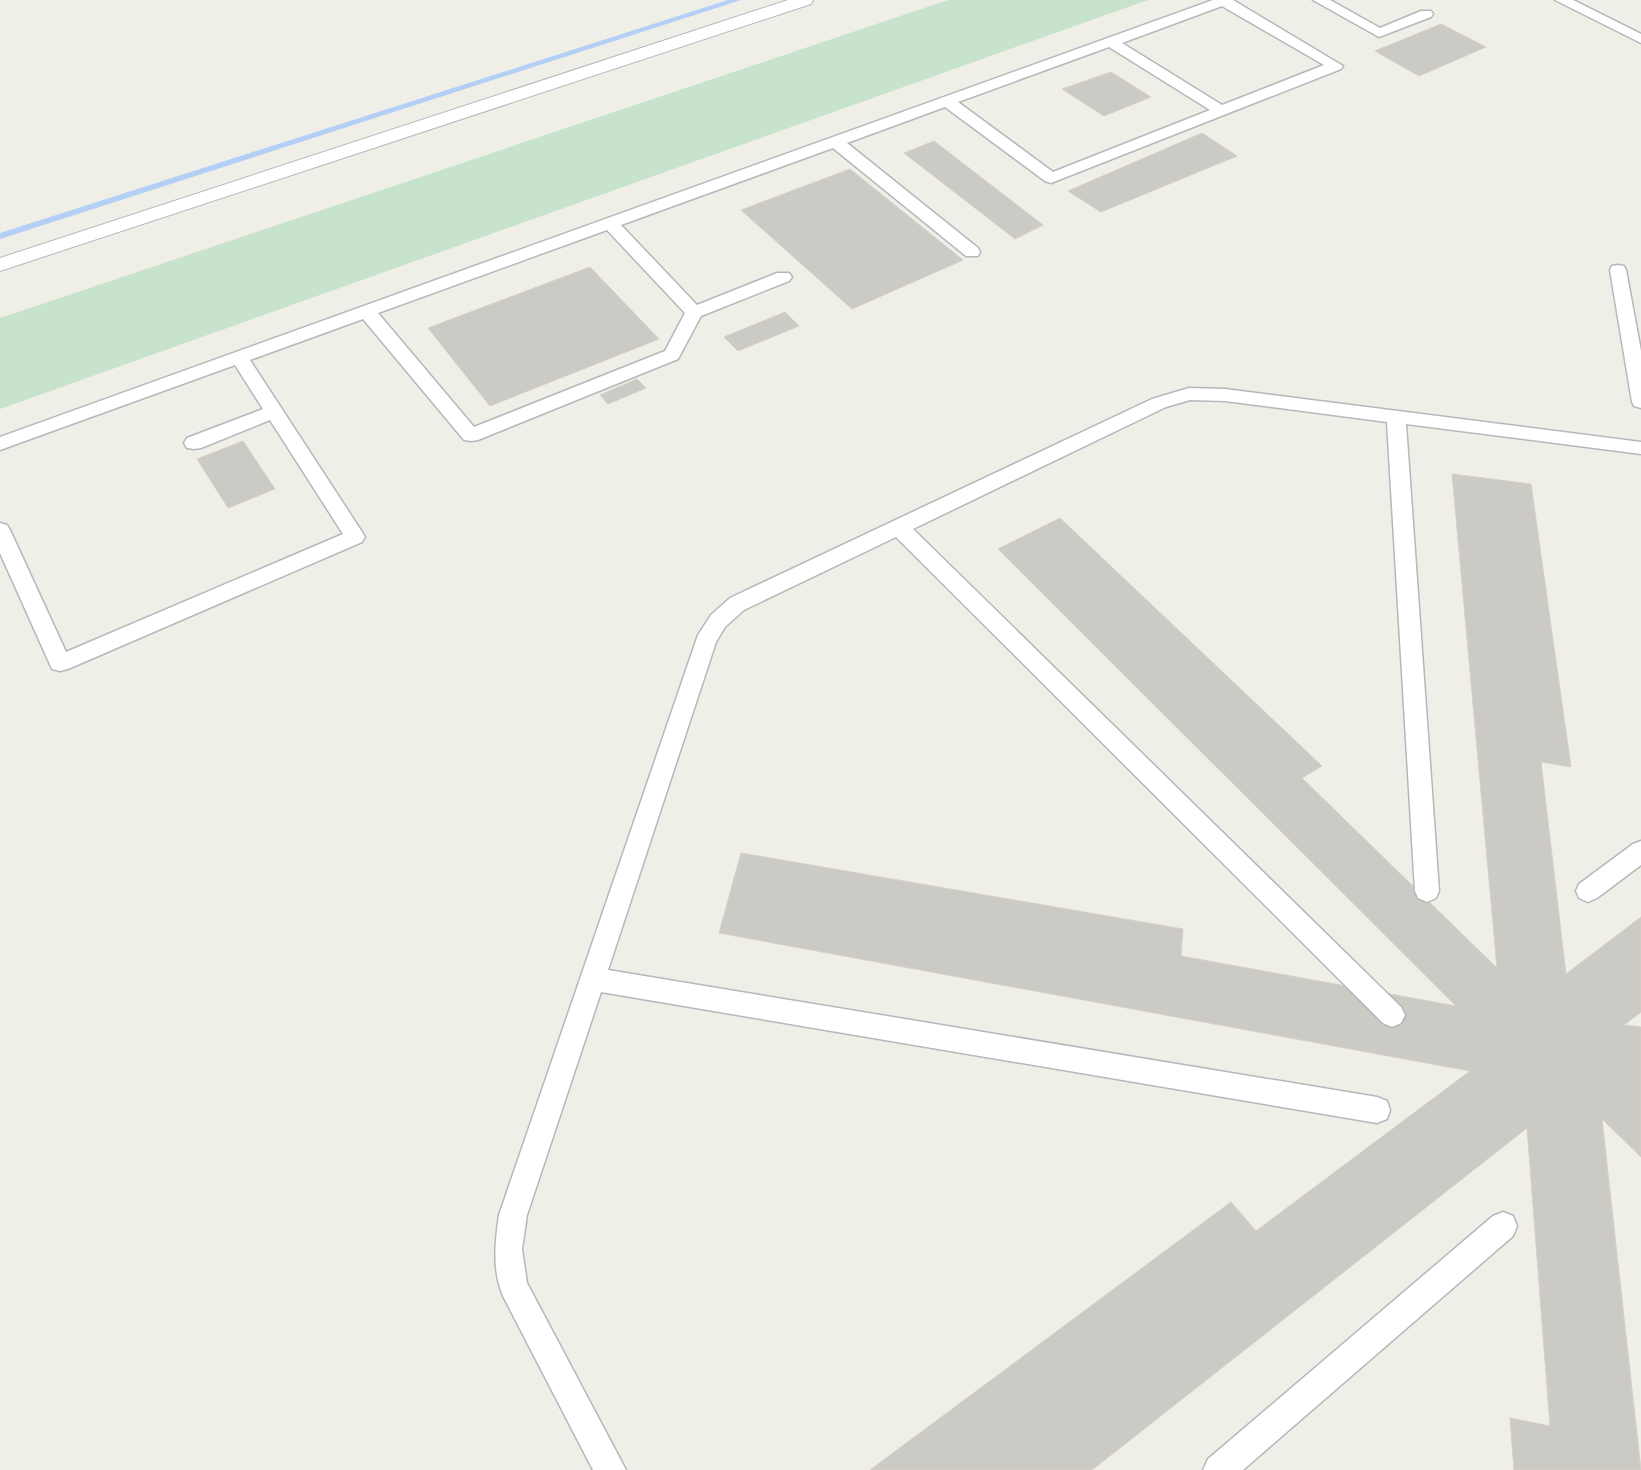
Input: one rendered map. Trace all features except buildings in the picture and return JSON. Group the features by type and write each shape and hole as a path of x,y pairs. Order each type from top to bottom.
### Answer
{"street":[{"path":"0,264 805,0"}],"lane":[{"path":"0,444 240,359 1224,0 1336,66 1051,178 947,102"},
{"path":"1320,0 1379,34 1426,14"},
{"path":"1562,0 1641,39"},
{"path":"1111,42 1222,111"},
{"path":"836,142 972,252"},
{"path":"611,224 694,312"},
{"path":"1618,270 1641,402"},
{"path":"368,312 471,435 672,355 694,312 783,277"},
{"path":"0,530 60,662 356,537 240,359"},
{"path":"610,1470 513,1286 508,1250 513,1214 711,630 718,621 737,604 1159,403 1189,394 1225,395 1641,448"},
{"path":"194,443 274,412"},
{"path":"1396,417 1427,891"},
{"path":"899,527 1392,1015"},
{"path":"1588,891 1641,851"},
{"path":"593,978 1377,1110"},
{"path":"1219,1470 1503,1226"}],"green space":[{"path":"948,0 1148,0 0,409 0,318"}],"waterway":[{"path":"0,236 737,0"}]}
